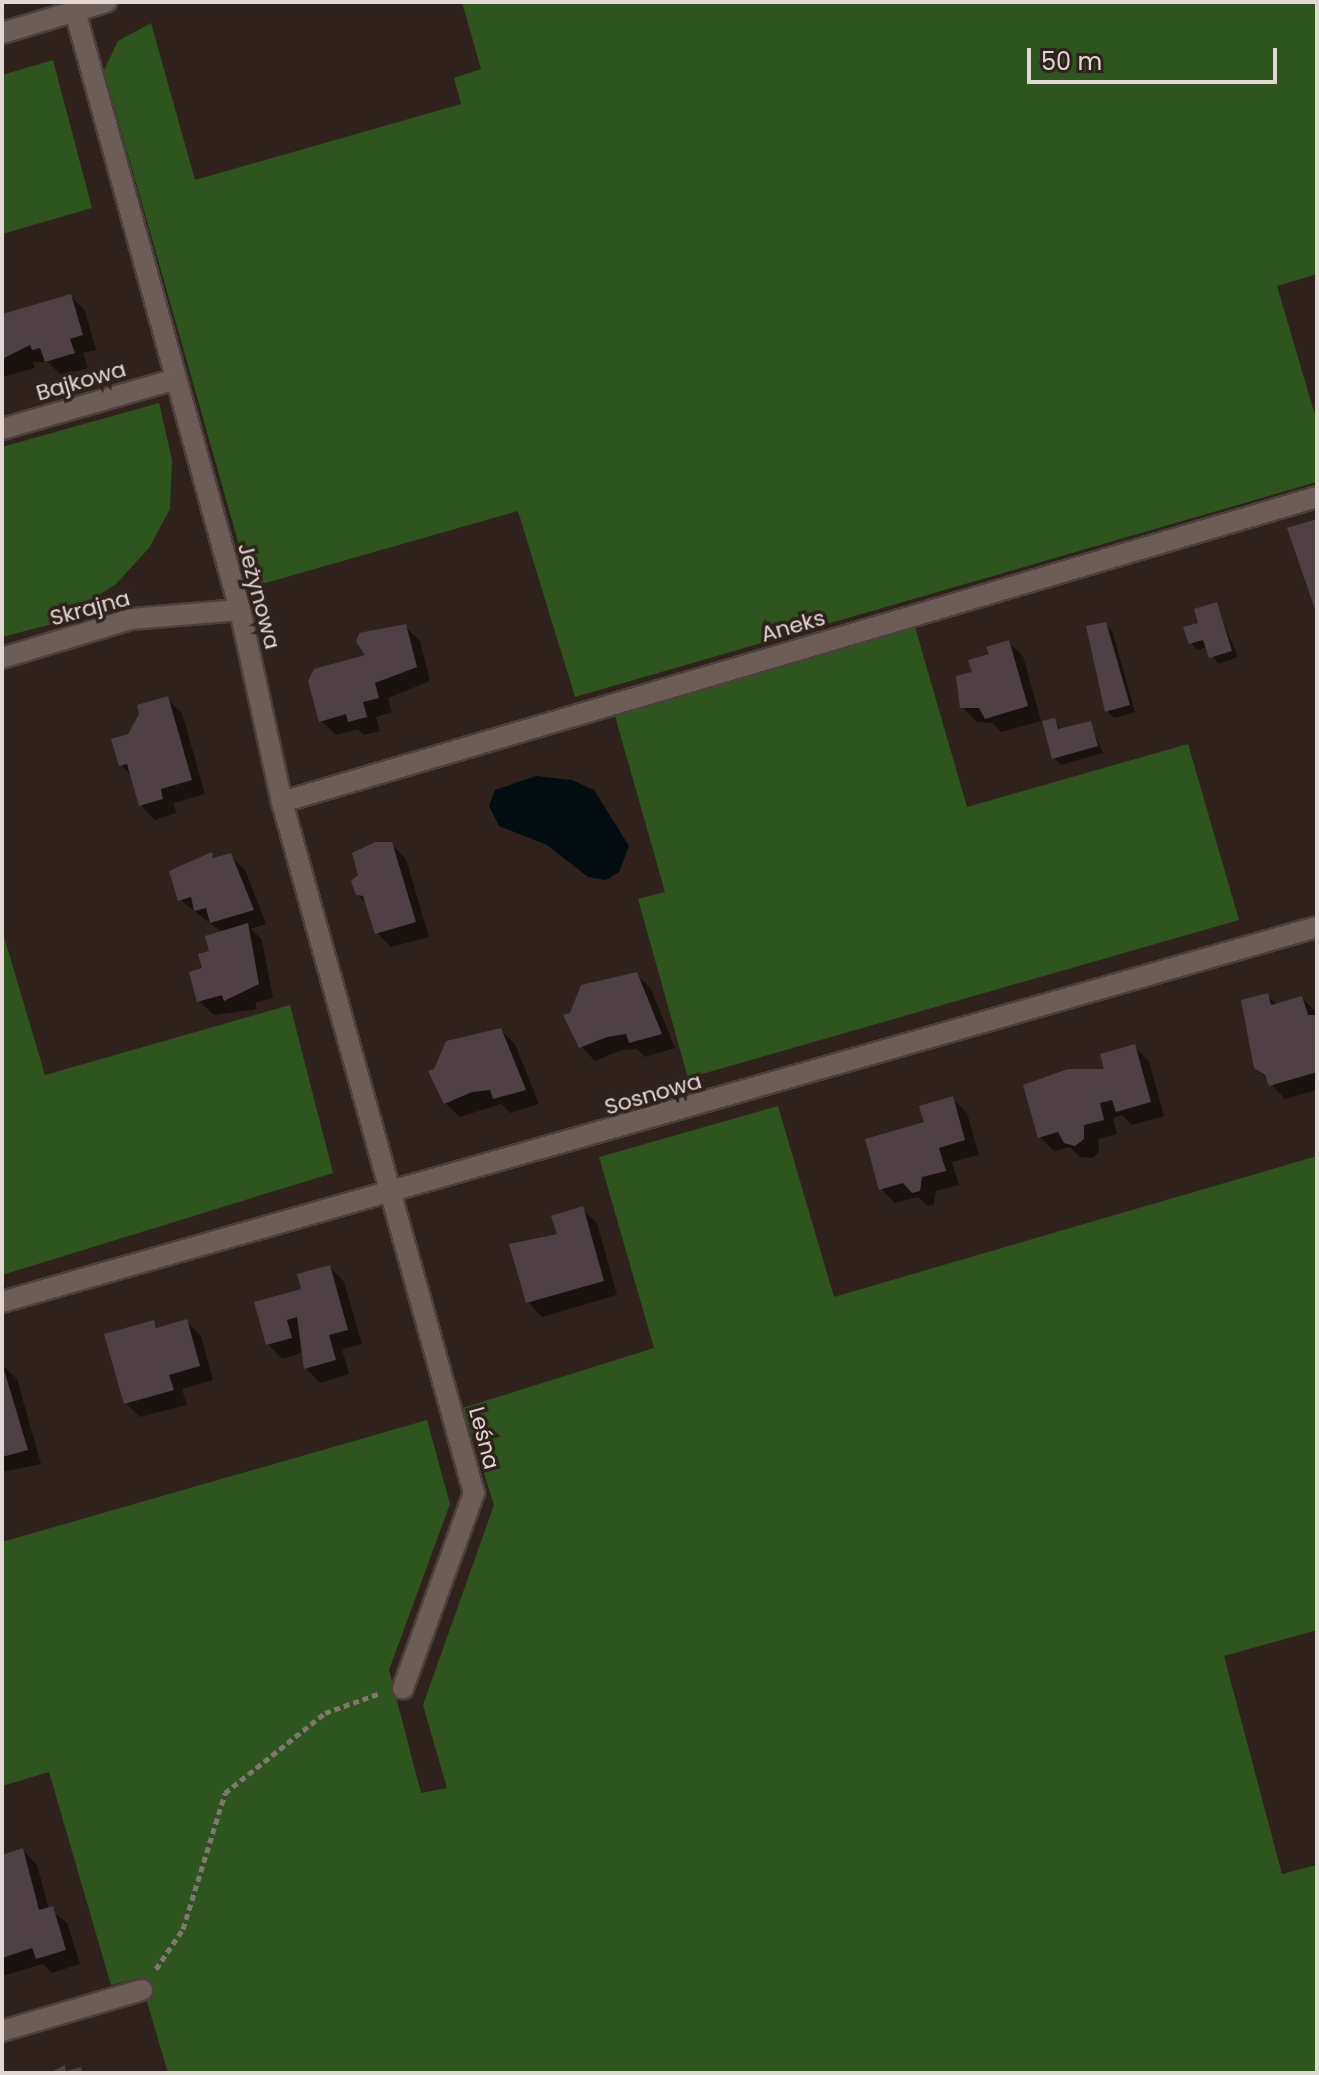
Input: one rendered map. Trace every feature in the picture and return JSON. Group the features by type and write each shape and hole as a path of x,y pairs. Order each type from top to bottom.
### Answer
{"street":[{"path":"2,33 106,2"},
{"name":"Jeżynowa","path":"75,11 173,380 240,610 282,802 394,1194"},
{"name":"Bajkowa","path":"2,429 173,380"},
{"name":"Aneks","path":"282,802 1317,497"},
{"name":"Skrajna","path":"2,658 131,619 240,610"},
{"name":"Sosnowa","path":"2,1302 394,1194 1317,927"},
{"name":"Leśna","path":"394,1194 474,1493 403,1688"},
{"path":"2,2031 142,1990"}],"path":[{"path":"142,1990 183,1929 225,1793 325,1713 403,1688"}],"green space":[{"path":"462,2 1317,2 1317,274 1277,286 1317,422 1317,482 575,697 518,511 251,587 104,70 118,41 151,23 195,180 461,104 454,78 481,69"},
{"path":"53,60 92,208 2,234 2,75"},
{"path":"159,403 172,460 170,509 149,548 116,584 56,623 2,637 2,447"},
{"path":"915,627 967,807 1188,744 1239,920 688,1078 638,899 665,892 615,716"},
{"path":"2,930 45,1075 290,1005 333,1173 2,1275"},
{"path":"778,1106 834,1297 1317,1156 1317,1630 1224,1656 1282,1874 1317,1865 1317,2073 168,2073 140,1978 111,1985 49,1772 2,1786 2,1542 427,1420 450,1504 389,1670 421,1793 447,1788 423,1705 494,1505 463,1408 654,1348 599,1157"}],"shaded area":[{"path":"536,776 572,780 594,790 629,846 619,872 606,880 588,877 547,845 499,826 489,806 495,790"}],"building":[{"path":"71,294 83,335 70,339 75,353 45,362 40,348 32,350 30,345 2,359 2,314"},
{"path":"1317,519 1317,612 1316,612 1287,528"},
{"path":"1217,602 1232,651 1209,658 1203,640 1189,644 1183,627 1198,623 1194,609"},
{"path":"1106,622 1130,705 1105,712 1086,626"},
{"path":"406,624 417,667 375,683 379,698 363,702 367,717 348,722 346,714 319,722 308,681 314,669 365,655 356,642 359,633"},
{"path":"1009,640 1028,706 985,719 979,708 960,708 956,676 972,672 968,660 989,654 986,647"},
{"path":"168,696 192,780 161,789 163,799 139,806 127,764 119,766 111,739 128,734 139,714 137,705"},
{"path":"1055,718 1058,729 1091,721 1098,746 1052,759 1042,721"},
{"path":"375,842 392,842 416,922 375,934 363,896 356,895 351,881 358,875 352,853"},
{"path":"212,852 213,858 231,853 254,910 210,923 206,908 194,911 191,897 178,901 169,871"},
{"path":"248,923 259,984 224,1001 222,995 197,1002 189,972 202,968 198,954 209,951 205,936"},
{"path":"637,972 662,1034 629,1043 626,1034 607,1037 579,1048 563,1015 570,1013 581,985"},
{"path":"1268,993 1271,1005 1302,996 1308,1015 1316,1015 1317,1072 1269,1086 1265,1075 1254,1068 1241,1000"},
{"path":"501,1028 526,1090 493,1099 490,1090 472,1092 444,1104 428,1071 434,1069 446,1041"},
{"path":"1135,1044 1151,1102 1116,1112 1112,1100 1100,1103 1104,1120 1084,1125 1084,1139 1075,1146 1064,1143 1058,1132 1038,1138 1023,1085 1068,1069 1104,1069 1100,1054"},
{"path":"953,1096 965,1140 939,1148 946,1171 922,1177 920,1191 912,1193 903,1183 879,1190 865,1139 924,1122 919,1106"},
{"path":"583,1206 604,1281 526,1303 509,1244 557,1234 551,1216"},
{"path":"330,1265 348,1330 329,1335 336,1360 304,1369 297,1317 287,1320 292,1338 266,1345 254,1302 301,1289 297,1274"},
{"path":"187,1319 200,1366 169,1375 174,1390 124,1404 104,1334 154,1320 156,1328"},
{"path":"2,1363 28,1450 2,1457"},
{"path":"23,1848 39,1910 53,1906 66,1950 36,1959 32,1948 2,1958 2,1855"},
{"path":"65,2065 66,2071 81,2067 82,2073 49,2073"}]}
